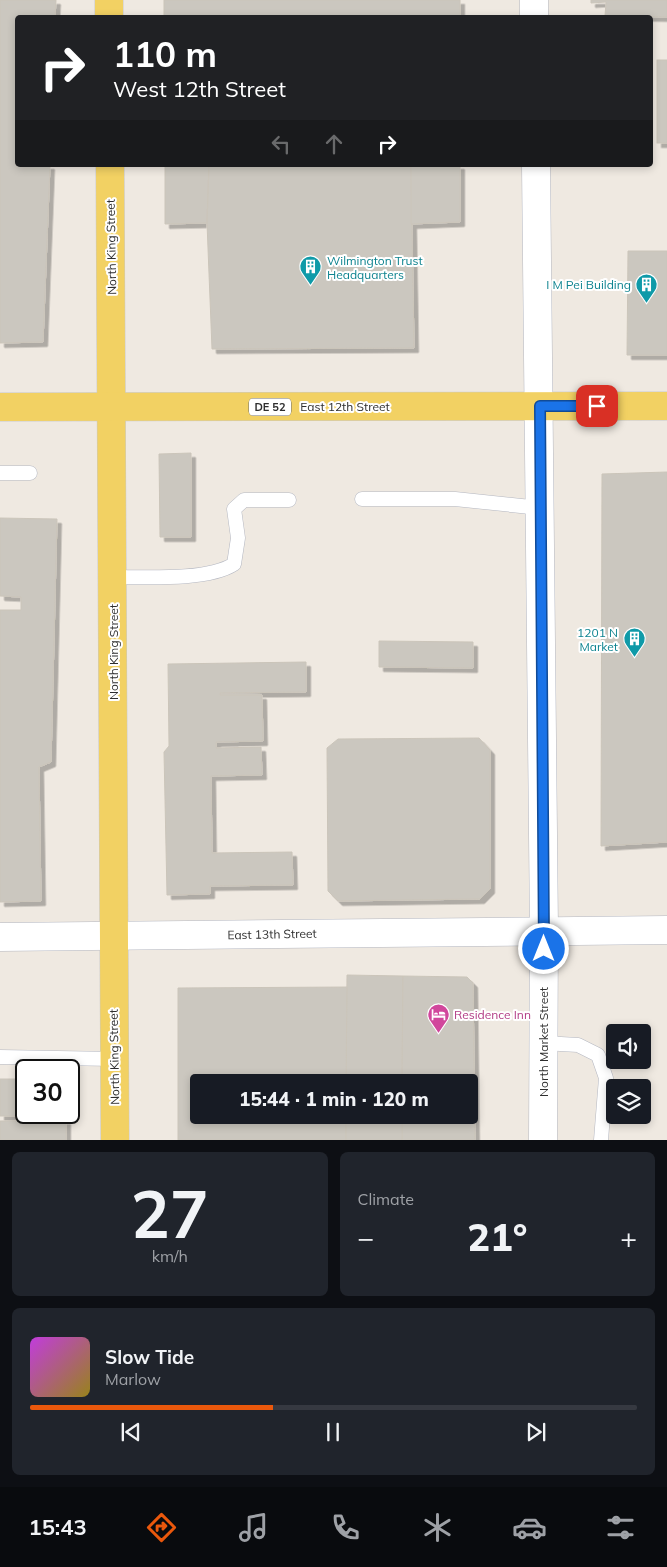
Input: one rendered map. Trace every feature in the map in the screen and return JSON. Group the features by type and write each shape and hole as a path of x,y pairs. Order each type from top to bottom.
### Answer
{"main road":[{"path":"108,0 109,15"},
{"name":"North King Street","path":"110,167 115,1140"},
{"name":"East 12th Street","path":"0,407 540,406"},
{"name":"DE 52","path":"540,406 667,406"}],"street":[{"path":"534,0 534,15"},
{"name":"North Market Street","path":"536,167 544,930 543,1140"},
{"name":"East 13th Street","path":"0,936 667,930"}],"lane":[{"path":"0,473 30,473"},
{"path":"362,499 455,499 540,508"},
{"path":"113,577 177,576 224,571 234,564 238,538 234,509 244,500 289,500"},
{"path":"543,1043 578,1045 598,1054 606,1078 601,1140"},
{"path":"0,1057 114,1059"}],"building":[{"path":"0,0 56,0 55,15 15,15 15,167 50,167 43,342 0,343"},
{"path":"164,0 460,0 460,15 164,15"},
{"path":"591,0 667,0 667,17 653,17 653,15 605,15 606,2 591,3"},
{"path":"657,60 667,60 667,143 657,143"},
{"path":"165,167 209,167 207,223 165,224"},
{"name":"Wilmington Trust Headquarters","path":"209,167 411,167 414,348 212,349 207,223"},
{"path":"411,167 460,167 460,222 411,224"},
{"name":"I M Pei Building","path":"628,251 667,251 667,355 627,355"},
{"path":"191,453 191,537 160,537 159,454"},
{"name":"1201 N Market","path":"667,472 667,842 601,846 602,474"},
{"path":"0,518 57,519 51,762 39,767 41,901 0,902 0,610 21,610 21,597 0,596"},
{"path":"379,641 473,642 473,668 379,667"},
{"path":"306,662 306,692 220,693 220,695 262,695 263,741 216,742 216,748 261,747 262,775 211,776 212,853 292,852 293,885 210,886 210,894 167,895 164,752 169,746 168,664"},
{"path":"479,738 490,750 490,889 480,899 338,901 328,891 327,748 338,739"},
{"path":"347,975 403,976 402,1074 346,1074"},
{"name":"Residence Inn","path":"403,976 467,977 473,983 474,1074 402,1074"},
{"path":"347,987 346,1074 190,1074 190,1124 346,1124 346,1140 178,1140 178,988"},
{"path":"0,1079 15,1079 15,1116 0,1116"},
{"path":"0,1121 15,1121 15,1124 66,1124 66,1140 0,1140"},
{"path":"346,1124 402,1124 402,1140 346,1140"},
{"name":"Residence Inn","path":"402,1124 475,1124 475,1140 402,1140"}],"place":[{"name":"Wilmington Trust Headquarters","path":"311,286"},
{"name":"I M Pei Building","path":"647,303"},
{"name":"1201 N Market","path":"634,658"},
{"name":"Residence Inn","path":"438,1033"}],"route":[{"path":"544,949 540,406 597,406"}]}
